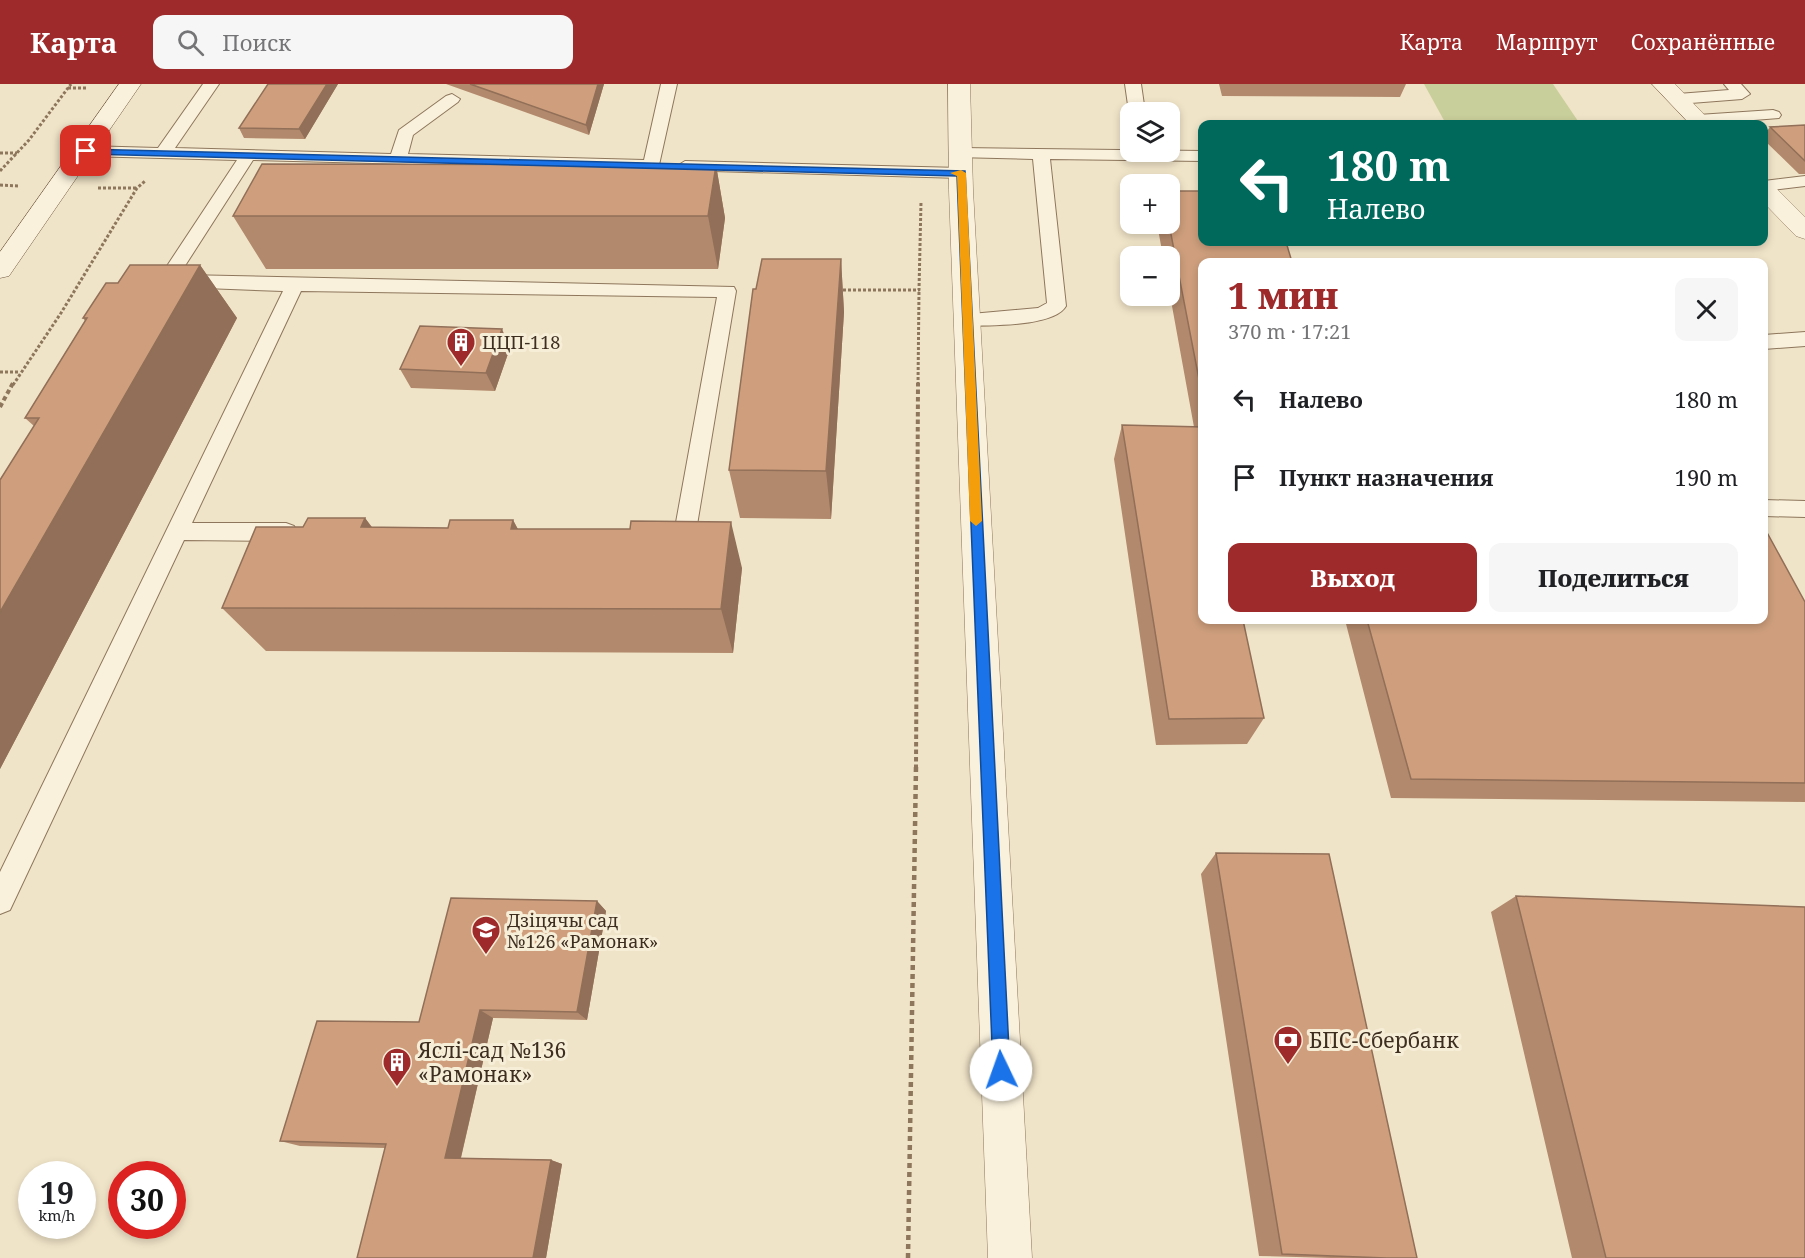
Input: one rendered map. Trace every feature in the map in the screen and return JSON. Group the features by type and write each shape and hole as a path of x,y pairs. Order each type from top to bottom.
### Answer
{"street":[{"path":"0,270 86,151 130,84"},
{"path":"959,84 967,320 1010,1258"},
{"path":"1671,92 1698,120"},
{"path":"1768,191 1805,231"}],"lane":[{"path":"163,153 211,84"},
{"path":"651,165 669,84"},
{"path":"1133,84 1136,102"},
{"path":"1671,92 1742,94 1732,84"},
{"path":"398,159 405,133 452,99"},
{"path":"1721,120 1773,115"},
{"path":"86,151 961,172 1041,155 1120,153"},
{"path":"248,155 172,272 178,281 295,285 726,291 684,537 648,537"},
{"path":"967,320 1041,314 1057,306 1041,155"},
{"path":"1180,155 1198,156"},
{"path":"1768,186 1805,181"},
{"path":"0,901 295,285"},
{"path":"1768,342 1805,339"},
{"path":"1768,508 1805,509"},
{"path":"177,531 307,533"}],"path":[{"path":"0,171 42,126 71,84"},
{"path":"0,153 19,153"},
{"path":"908,1258 916,765 921,189 961,172"},
{"path":"0,407 20,372 61,314 137,188"},
{"path":"829,290 919,290"},
{"path":"0,372 20,372"}],"green space":[{"path":"1424,84 1553,84 1577,120 1444,120"}],"building":[{"path":"268,84 327,84 299,129 239,128"},
{"path":"470,84 598,84 586,125"},
{"path":"1805,125 1805,161 1770,127"},
{"path":"262,164 716,165 708,216 233,216"},
{"path":"1180,191 1198,191 1198,246 1287,246 1291,258 1198,258 1198,374 1180,281 1180,246 1173,246 1171,234 1180,234"},
{"path":"762,259 841,259 826,471 729,470 753,289 756,289"},
{"path":"130,265 200,265 0,612 0,480 39,418 25,418 87,318 83,318 106,283 118,283"},
{"path":"420,326 502,329 486,373 400,369"},
{"path":"1122,425 1198,427 1198,624 1244,624 1264,718 1169,719"},
{"path":"308,518 365,518 361,527 448,528 450,520 513,520 511,529 630,529 631,521 731,522 721,609 222,608 256,527 303,527"},
{"path":"1768,534 1805,602 1805,783 1411,779 1368,624 1768,624"},
{"name":"БПС-Сбербанк","path":"1216,853 1329,854 1417,1258 1282,1254"},
{"path":"1516,896 1805,907 1805,1258 1606,1258"},
{"name":"Яслі-сад №136 «Рамонак»","path":"451,898 597,901 577,1012 480,1010 445,1158 551,1160 533,1258 357,1258 386,1144 280,1141 317,1021 419,1022"}],"slow traffic":[{"path":"955,173 961,173 976,521"}],"place":[{"name":"ЦЦП-118","path":"461,368"},
{"name":"Дзіцячы сад №126 «Рамонак»","path":"486,956"},
{"name":"БПС-Сбербанк","path":"1288,1066"},
{"name":"Яслі-сад №136 «Рамонак»","path":"397,1088"}],"route":[{"path":"86,151 961,173 1001,1070"}]}
